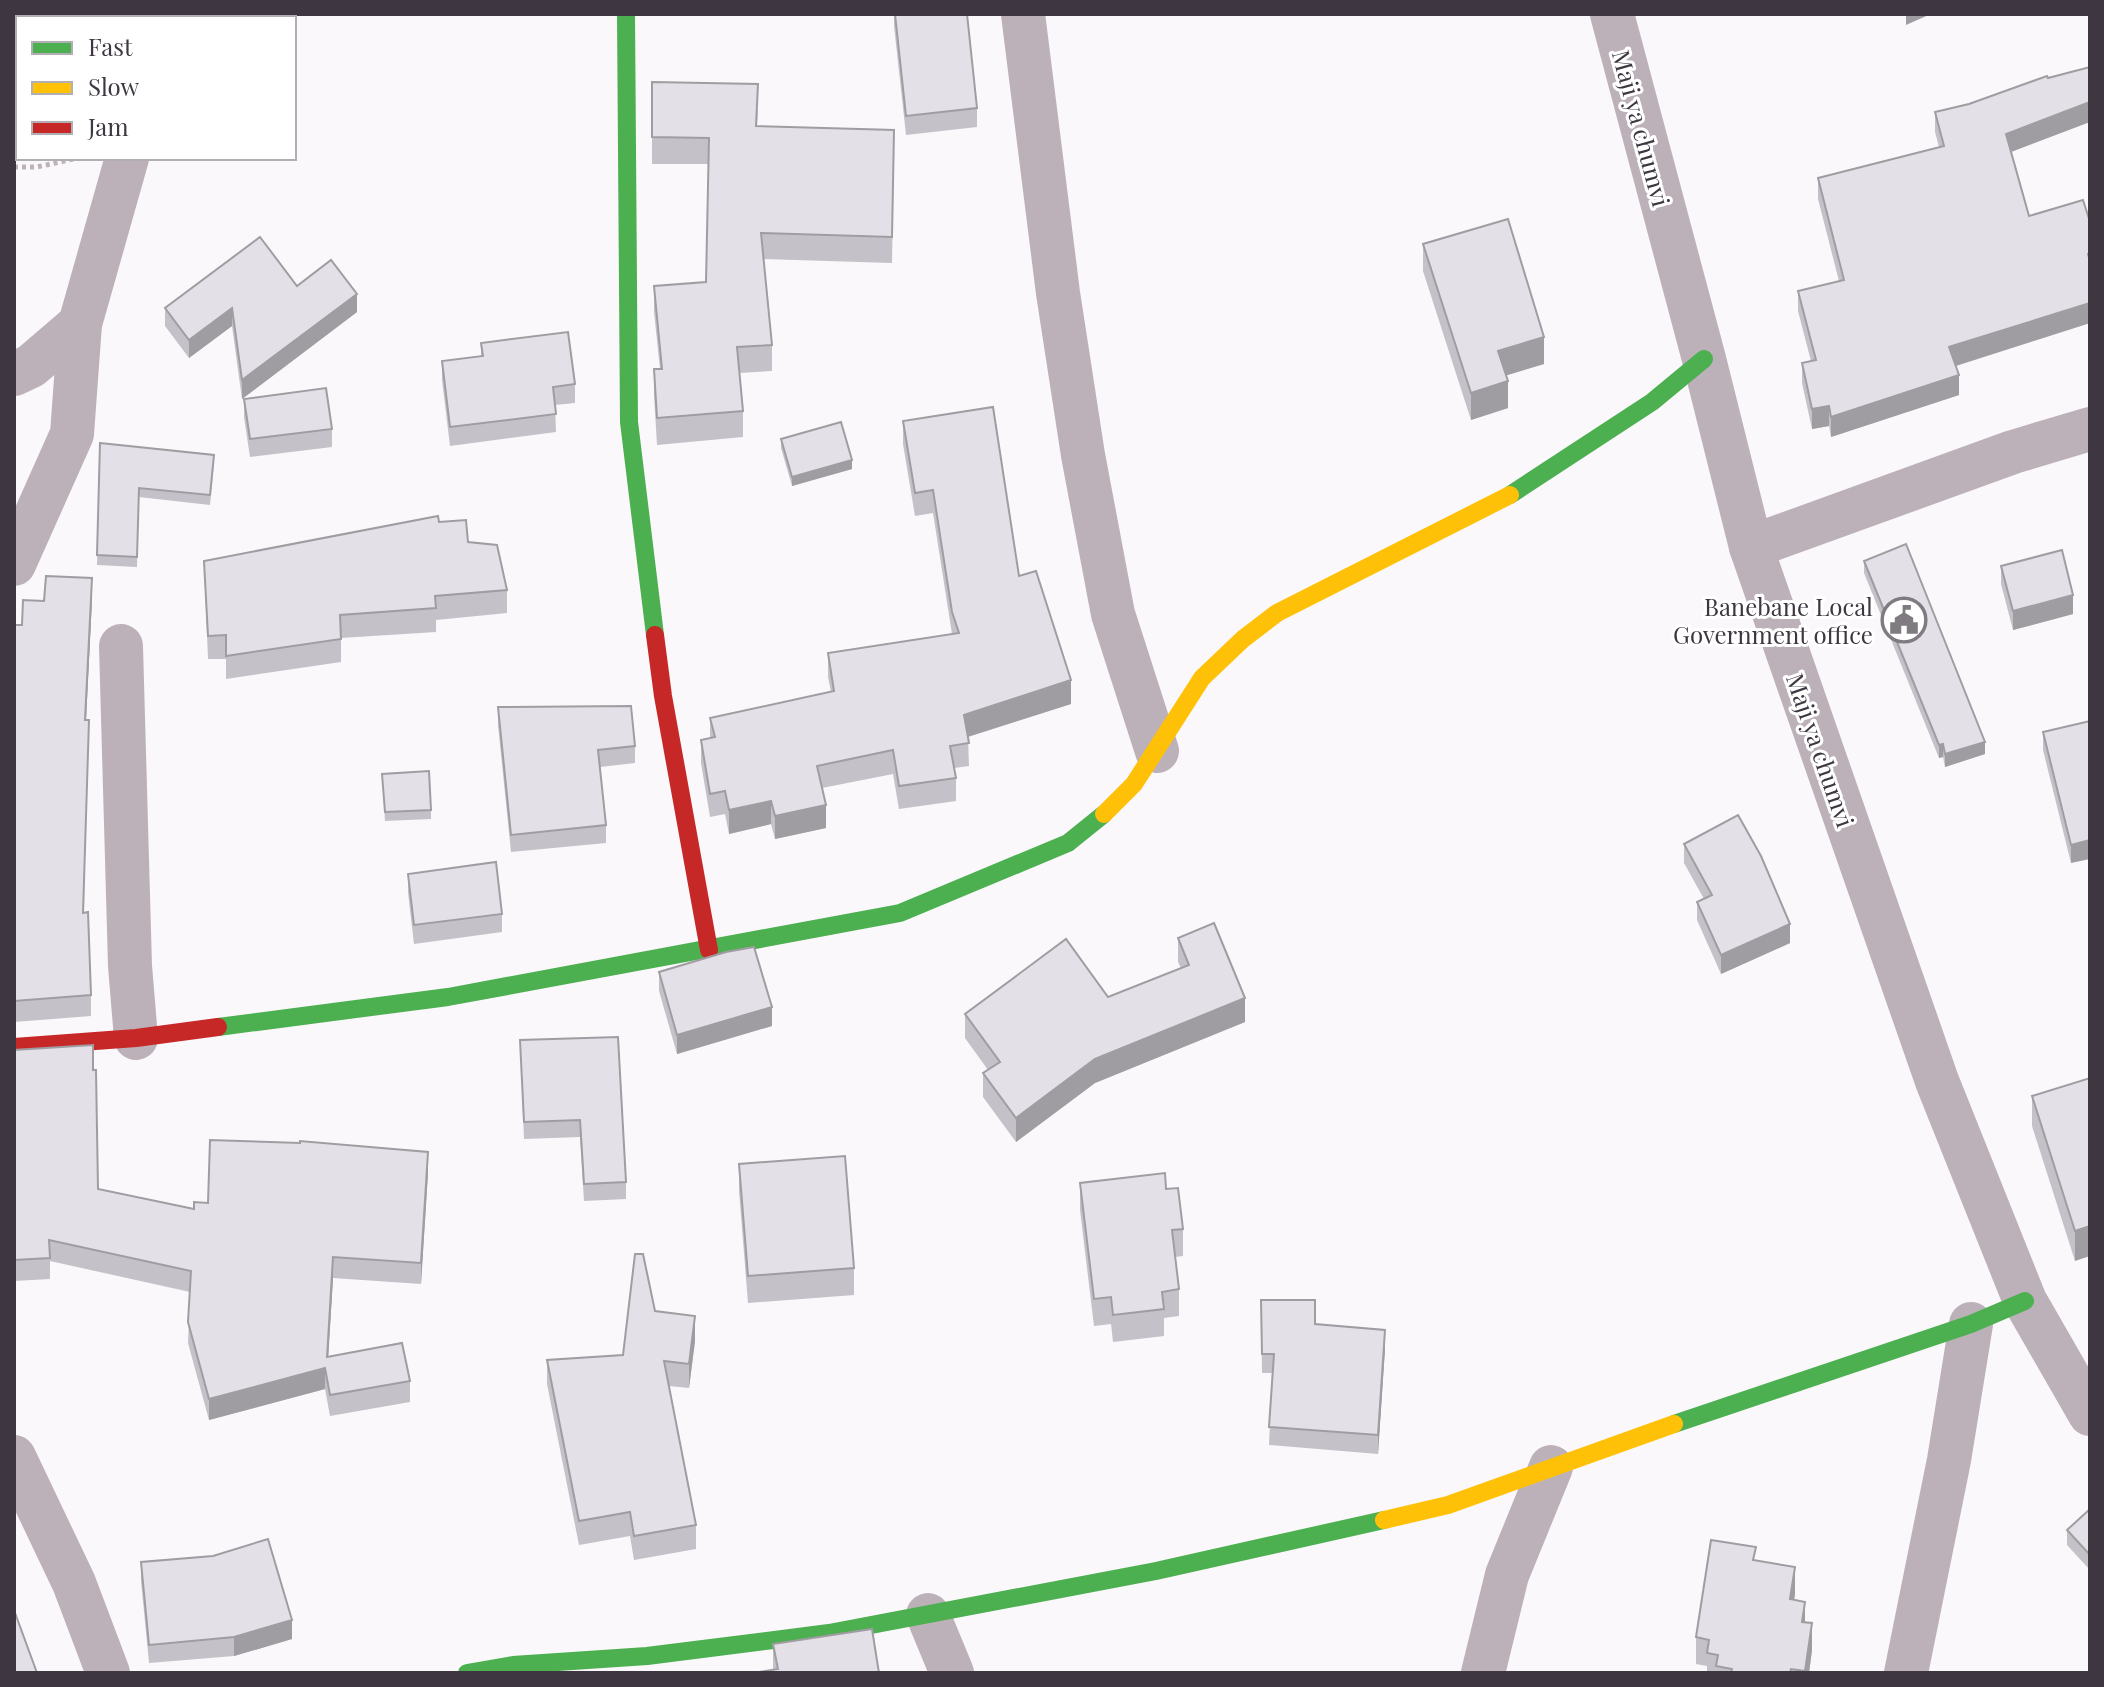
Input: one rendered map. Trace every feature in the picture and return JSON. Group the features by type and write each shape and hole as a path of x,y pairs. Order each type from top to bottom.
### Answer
{"street":[{"path":"626,14 629,422 663,696 709,950"},
{"path":"1023,14 1058,293 1085,469 1113,614 1157,751"},
{"name":"Maji ya chumvi","path":"1612,14 1751,547 1937,1081 2025,1301 2090,1414"},
{"path":"14,564 72,434 80,324 126,160"},
{"path":"14,374 31,366 80,324"},
{"path":"14,1047 136,1038 448,997 900,913 1068,843 1099,819 1134,784 1202,678 1243,639 1277,613 1514,493 1652,402 1704,359"},
{"path":"1751,547 2013,452 2090,429"},
{"path":"121,646 130,966 136,1038"},
{"path":"467,1673 513,1665 650,1664 1156,1571 1448,1505 1775,1388 1971,1324 2025,1301"},
{"path":"1906,1673 1949,1460 1971,1324"},
{"path":"14,1457 74,1583 108,1673"},
{"path":"1483,1673 1507,1575 1551,1467"},
{"path":"928,1615 952,1673"}],"path":[{"path":"14,167 37,167 70,160"}],"building":[{"path":"895,14 967,14 977,108 906,116"},
{"path":"2090,67 2090,102 2006,134 2029,216 2083,200 2090,222 2090,303 1949,347 1959,375 1831,417 1829,406 1812,409 1802,363 1816,360 1798,291 1844,280 1818,178 1944,146 1935,112 1969,104 2047,76"},
{"path":"652,82 758,84 756,126 894,130 892,237 761,233 772,345 737,347 743,411 657,418 654,369 662,369 654,286 706,282 709,138 652,137"},
{"path":"1508,219 1544,337 1498,351 1508,381 1471,393 1423,244"},
{"path":"260,237 297,286 331,260 357,294 242,380 232,308 189,340 165,308"},
{"path":"568,332 575,384 553,387 556,414 450,427 442,361 483,356 481,343"},
{"path":"326,388 332,429 250,439 244,399"},
{"path":"993,407 1019,576 1036,571 1071,680 964,715 969,743 950,746 956,778 899,786 893,750 817,766 826,805 775,816 771,801 729,810 725,791 710,794 701,740 715,737 710,718 834,691 828,653 959,633 952,612 933,490 915,493 903,421"},
{"path":"841,422 852,460 792,477 781,439"},
{"path":"100,443 214,455 210,495 139,488 137,557 97,555"},
{"path":"438,516 439,522 466,520 468,542 497,545 507,590 435,596 436,608 340,615 341,639 226,656 226,635 208,636 204,561"},
{"path":"1906,544 1985,742 1945,754 1864,561"},
{"path":"2062,550 2073,595 2013,611 2001,566"},
{"path":"46,576 92,578 85,720 89,720 83,913 88,912 91,995 14,1001 14,625 22,625 23,600 44,601"},
{"path":"631,706 635,746 598,750 606,825 511,835 498,707"},
{"path":"2090,721 2090,840 2071,845 2043,732"},
{"path":"429,771 431,810 385,812 382,774"},
{"path":"1738,815 1761,856 1790,924 1721,955 1697,902 1712,895 1684,844"},
{"path":"496,862 502,914 414,925 408,874"},
{"path":"1214,923 1245,998 1095,1059 1016,1118 983,1073 1000,1062 965,1014 1066,939 1108,997 1189,965 1178,938"},
{"path":"754,947 772,1007 677,1035 659,972"},
{"path":"618,1037 626,1182 584,1184 580,1120 524,1122 520,1040"},
{"path":"93,1045 98,1189 194,1209 194,1202 208,1203 210,1140 300,1141 428,1152 421,1263 333,1257 327,1357 402,1343 410,1381 330,1395 325,1368 209,1399 188,1322 191,1271 49,1240 50,1258 14,1260 14,1050"},
{"path":"2090,1078 2090,1226 2075,1231 2032,1096"},
{"path":"845,1156 854,1268 748,1276 739,1164"},
{"path":"1165,1173 1166,1189 1178,1188 1183,1229 1172,1230 1179,1289 1162,1292 1164,1309 1113,1315 1111,1297 1094,1299 1080,1183"},
{"path":"635,1254 643,1254 655,1311 695,1316 689,1364 664,1361 696,1525 634,1536 630,1512 579,1521 547,1360 623,1355"},
{"path":"1261,1300 1315,1300 1315,1324 1385,1330 1378,1435 1269,1427 1274,1354 1262,1354"},
{"path":"2090,1509 2090,1555 2067,1530"},
{"path":"268,1539 292,1620 234,1637 149,1645 141,1562 213,1556"},
{"path":"1711,1540 1756,1547 1753,1560 1795,1567 1790,1599 1805,1602 1802,1622 1812,1623 1805,1671 1731,1673 1732,1669 1716,1666 1718,1655 1707,1653 1709,1640 1696,1637"},
{"path":"14,1610 37,1673 14,1673"},
{"path":"872,1629 879,1673 752,1673 778,1669 773,1644"}],"traffic: fast":[{"path":"626,14 629,422 655,635"},
{"path":"1510,495 1652,402 1704,359"},
{"path":"218,1027 448,997 900,913 1068,843 1104,814"},
{"path":"1674,1424 1971,1324 2025,1301"},
{"path":"467,1673 513,1665 647,1656 829,1633 1156,1571 1384,1520"}],"traffic: slow":[{"path":"1104,814 1134,784 1202,678 1243,639 1277,613 1510,495"},
{"path":"1384,1520 1448,1505 1674,1424"}],"traffic: jam":[{"path":"655,635 663,696 709,950"},
{"path":"14,1047 136,1038 218,1027"}],"place":[{"name":"Banebane Local Government office","path":"1904,620"}]}
